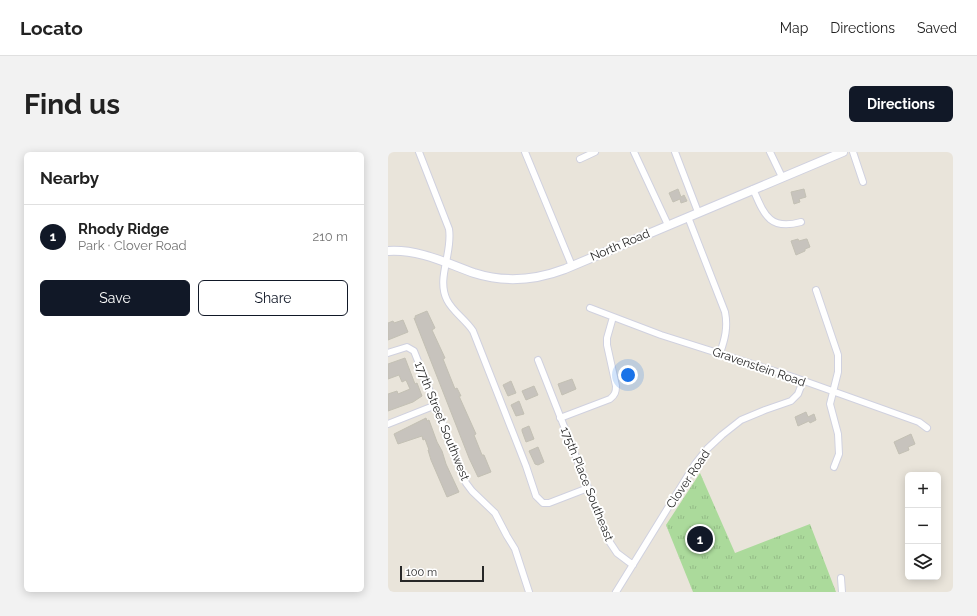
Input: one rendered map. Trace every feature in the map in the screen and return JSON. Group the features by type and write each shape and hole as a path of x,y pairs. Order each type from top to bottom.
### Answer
{"street":[{"path":"419,152 449,230 450,242 443,284 445,296 451,306 469,324 514,434 536,496 543,503 550,503 588,488"},
{"path":"525,152 572,266"},
{"path":"580,159 595,152"},
{"path":"634,152 668,225"},
{"path":"675,152 698,212"},
{"path":"770,152 782,177"},
{"name":"North Road","path":"388,251 401,251 419,254 446,262 483,276 507,279 535,278 558,272 843,152"},
{"path":"853,152 863,182"},
{"path":"753,189 763,213 771,221 783,225 800,222"},
{"path":"688,217 726,312 726,333 720,353"},
{"path":"816,290 838,355 838,372 830,404 837,427 839,454 834,467"},
{"name":"Gravenstein Road","path":"590,308 661,334 803,381 919,422 927,428"},
{"path":"560,418 610,399 616,391 607,345 607,338 613,317"},
{"name":"177th Street Southwest","path":"388,353 407,347 414,351 466,483 472,491 495,513 515,549 529,592"},
{"name":"175th Place Southeast","path":"538,360 612,547 617,553 633,565"},
{"name":"Clover Road","path":"616,592 695,464 707,448 741,420 792,401 798,394 803,381"},
{"path":"388,424 436,405"},
{"path":"841,578 842,592"}],"green space":[{"path":"700,473 735,553 810,524 836,592 693,592 666,525"}],"building":[{"path":"678,189 681,197 684,195 687,201 681,203 680,199 673,202 669,193"},
{"path":"804,189 806,197 799,199 800,202 794,204 791,192"},
{"path":"798,239 799,241 807,239 810,247 796,255 791,241"},
{"path":"427,311 435,328 432,330 445,358 443,359 455,389 457,388 461,396 459,396 476,434 474,435 491,472 478,477 469,458 414,318 416,318 415,316"},
{"path":"403,320 408,332 388,340 388,323"},
{"path":"405,358 415,384 417,383 422,396 413,402 388,411 388,394 397,391 398,394 410,389 406,380 402,382 399,375 388,379 388,364"},
{"path":"572,379 576,389 562,395 558,384"},
{"path":"511,381 516,393 508,396 503,385"},
{"path":"534,386 538,395 526,400 522,391"},
{"path":"519,401 524,414 516,416 511,405"},
{"path":"806,412 808,417 814,414 816,420 810,423 809,421 798,426 795,417"},
{"path":"426,418 427,421 429,420 446,464 459,492 447,497 431,460 425,439 423,440 422,436 398,444 394,434"},
{"path":"529,426 534,439 526,442 522,429"},
{"path":"911,434 915,444 908,447 909,450 899,454 894,442"},
{"path":"538,447 544,462 538,465 535,464 529,451"},
{"path":"708,532 712,540 693,548 691,543 700,539 699,536"}],"place":[{"name":"Rhody Ridge","path":"700,539"}]}
